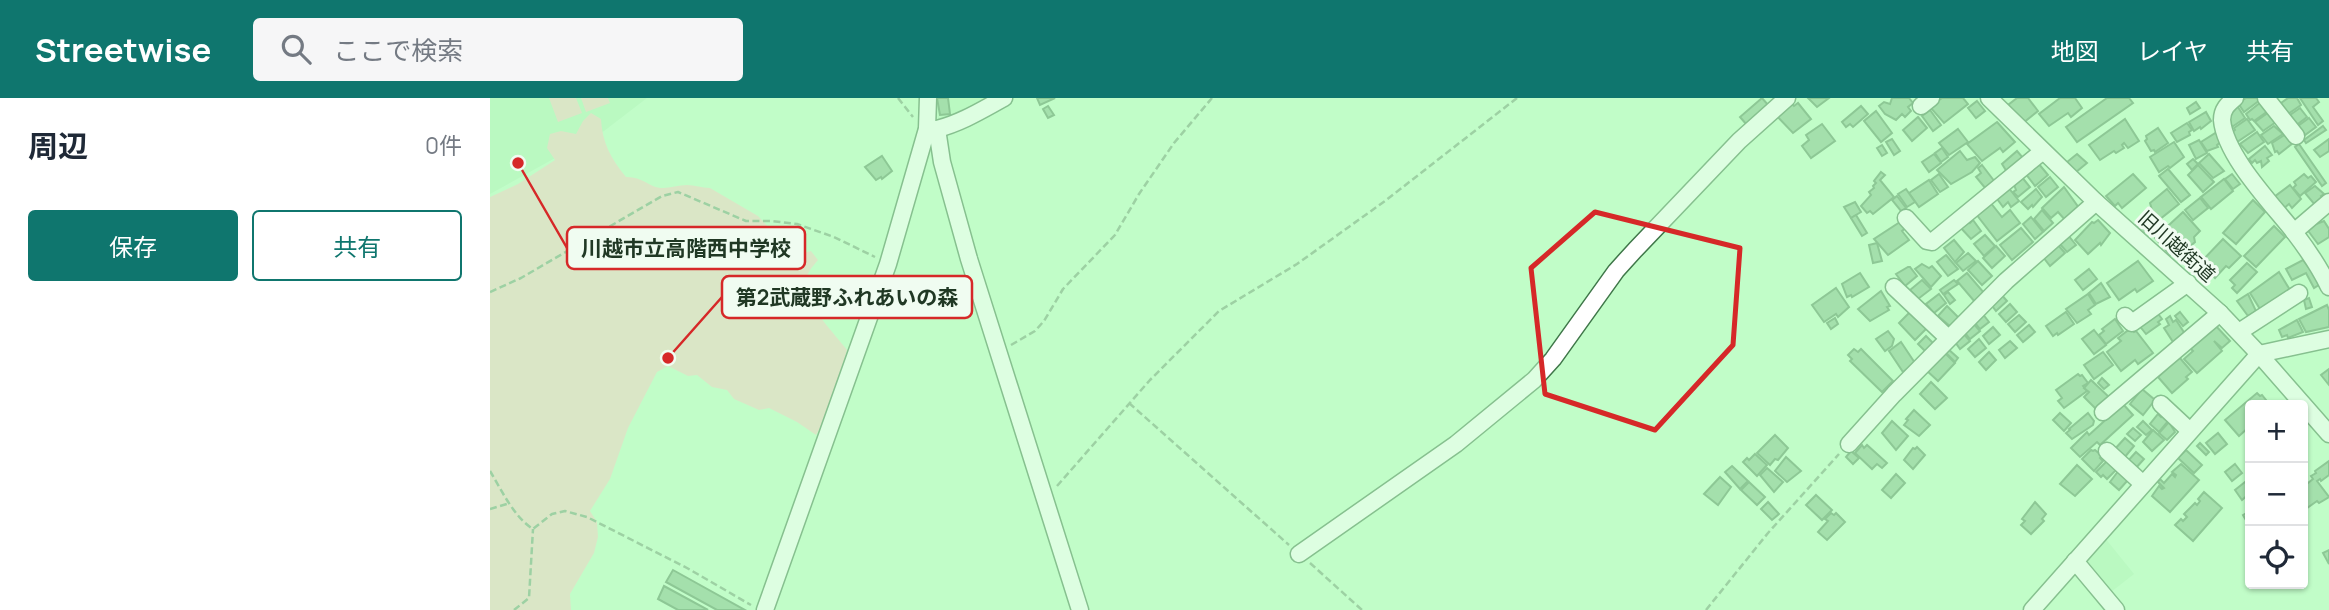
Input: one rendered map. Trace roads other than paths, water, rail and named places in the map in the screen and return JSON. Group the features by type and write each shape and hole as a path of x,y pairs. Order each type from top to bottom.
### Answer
{"street":[{"path":"928,98 932,129 950,193 1080,610"},
{"path":"932,129 960,121 1004,98"},
{"path":"1299,554 1456,444 1534,380 1553,359 1616,271 1739,141 1787,98"},
{"name":"旧川越街道","path":"1989,98 2096,202 2220,313 2329,434"},
{"path":"2266,98 2296,136"},
{"path":"2226,101 2222,119 2234,152 2269,204 2294,232 2329,287"},
{"path":"763,610 888,264 932,129"},
{"path":"1906,218 1927,241 1932,242 2043,151"},
{"path":"1849,444 1948,338 2006,281 2096,202"},
{"path":"2294,232 2329,202"},
{"path":"2124,316 2132,323 2188,283"},
{"path":"1894,287 1948,338"},
{"path":"2239,332 2299,293"},
{"path":"2103,412 2220,313"},
{"path":"2032,610 2259,354 2329,339"},
{"path":"2161,404 2190,431"},
{"path":"2107,451 2143,484"},
{"path":"2075,561 2116,610"}],"place":[{"name":"川越市立高階西中学校","path":"518,163"},
{"name":"第2武蔵野ふれあいの森","path":"668,358"}]}
